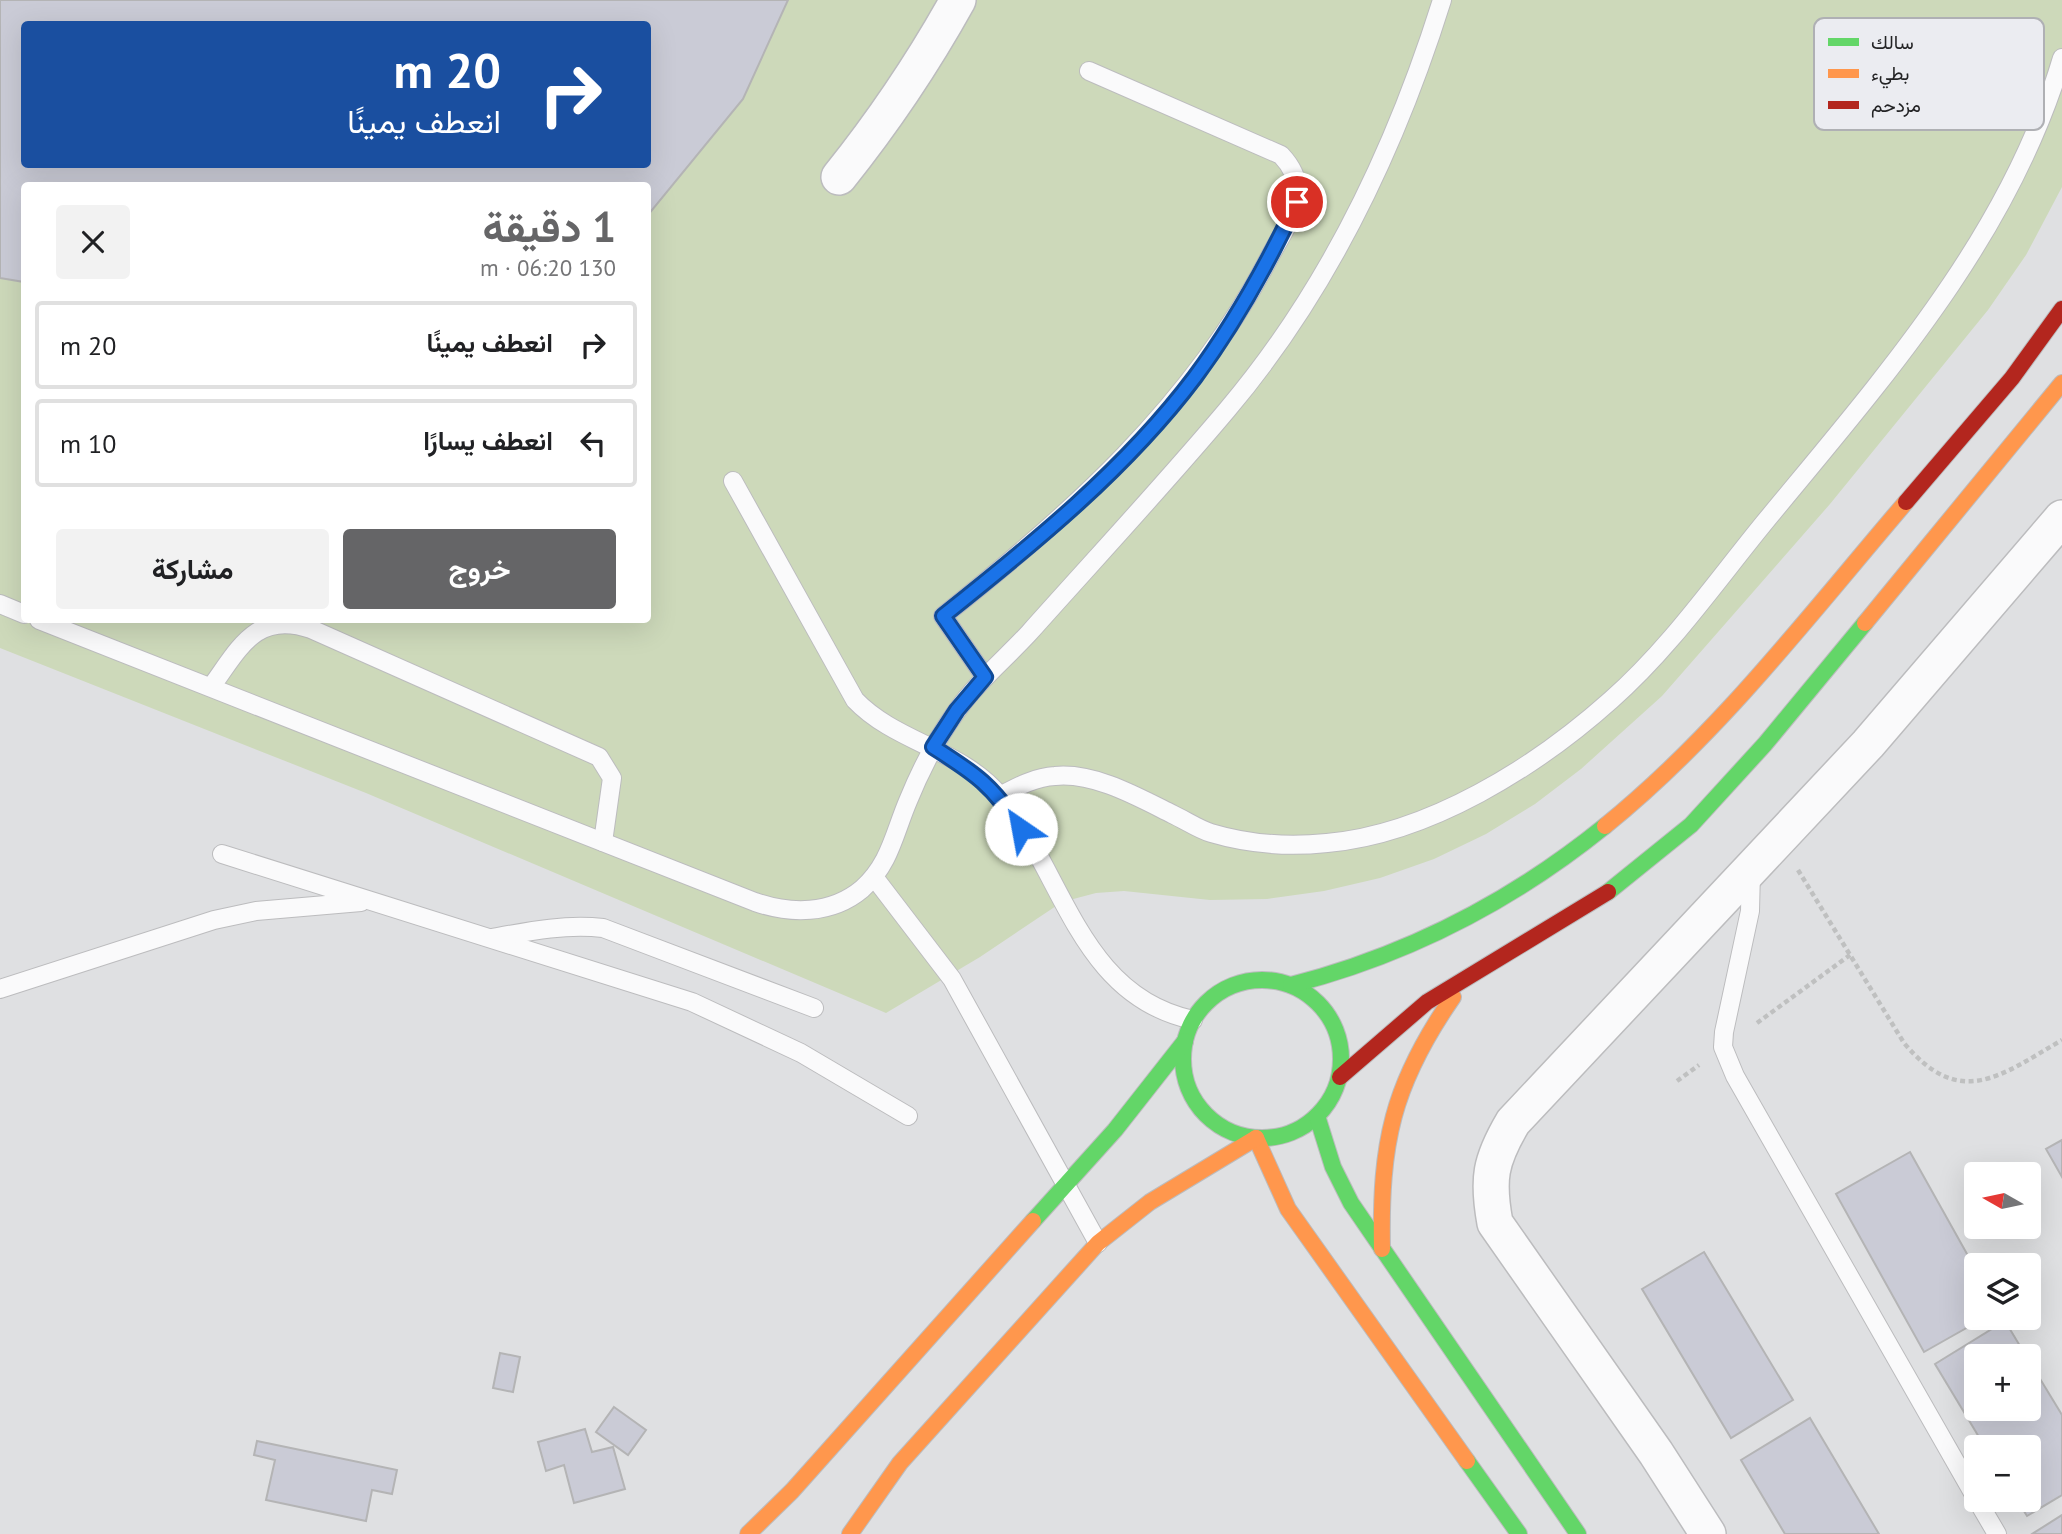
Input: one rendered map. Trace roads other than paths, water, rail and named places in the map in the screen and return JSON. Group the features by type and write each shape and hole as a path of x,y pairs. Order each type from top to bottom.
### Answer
{"main road":[{"path":"1291,985 1311,996 1326,1012 1337,1032 1341,1054 1340,1077 1331,1098 1318,1116 1299,1130 1278,1137 1256,1138 1234,1134 1214,1122 1198,1106 1187,1086 1183,1064 1185,1041 1193,1020 1207,1002 1225,989 1258,981 1291,985 1329,978 1448,928 1540,875 1634,804 1678,765 1733,703 2012,378 2062,309"},
{"path":"1340,1077 1427,1002 1605,894 1650,861 1730,786 2062,383"},
{"path":"1382,1251 1380,1186 1388,1127 1406,1072 1436,1021 1467,979"},
{"path":"756,1534 1115,1130 1185,1041"},
{"path":"1318,1116 1333,1167 1382,1251 1578,1534"},
{"path":"839,1534 900,1462 1098,1243 1150,1202 1256,1138"},
{"path":"1256,1138 1287,1209 1518,1534"},
{"path":"850,1534 900,1462"},
{"path":"748,1534 792,1492"}],"street":[{"path":"839,177 888,116 958,0"},
{"path":"1707,1534 1656,1453 1513,1253 1495,1223 1488,1188 1494,1153 1513,1122 1868,744 2062,518"}],"lane":[{"path":"47,623 775,909 797,911 830,906 859,891 887,860 905,808 933,747 957,710 985,677 1016,648 1229,408 1273,349 1351,222 1390,144 1423,62 1442,0"},
{"path":"2044,112 2062,58"},
{"path":"985,677 943,616 1090,490 1142,438 1194,378 1236,315 1297,202 1297,177 1281,155 1089,71"},
{"path":"1000,796 1032,780 1073,776 1112,788 1208,832 1248,841 1289,845 1329,843 1400,828 1479,792 1545,752 1612,699 1654,657 1875,386 1973,254 1998,212 2037,130"},
{"path":"733,481 855,700 880,724 933,747 973,772 1000,796 1097,959 1140,999 1164,1014 1193,1020"},
{"path":"0,604 21,613"},
{"path":"211,687 243,643 257,630 274,623 293,623 310,629 599,757 612,778 603,842"},
{"path":"222,854 691,1002 801,1053 908,1116"},
{"path":"1751,867 1750,911 1726,1015 1723,1047 1735,1076 1964,1478"},
{"path":"874,877 952,979 1098,1243"},
{"path":"0,989 214,920 256,911 368,902"},
{"path":"489,939 547,927 575,925 603,928 814,1008"},
{"path":"1984,1512 1997,1534"}]}
